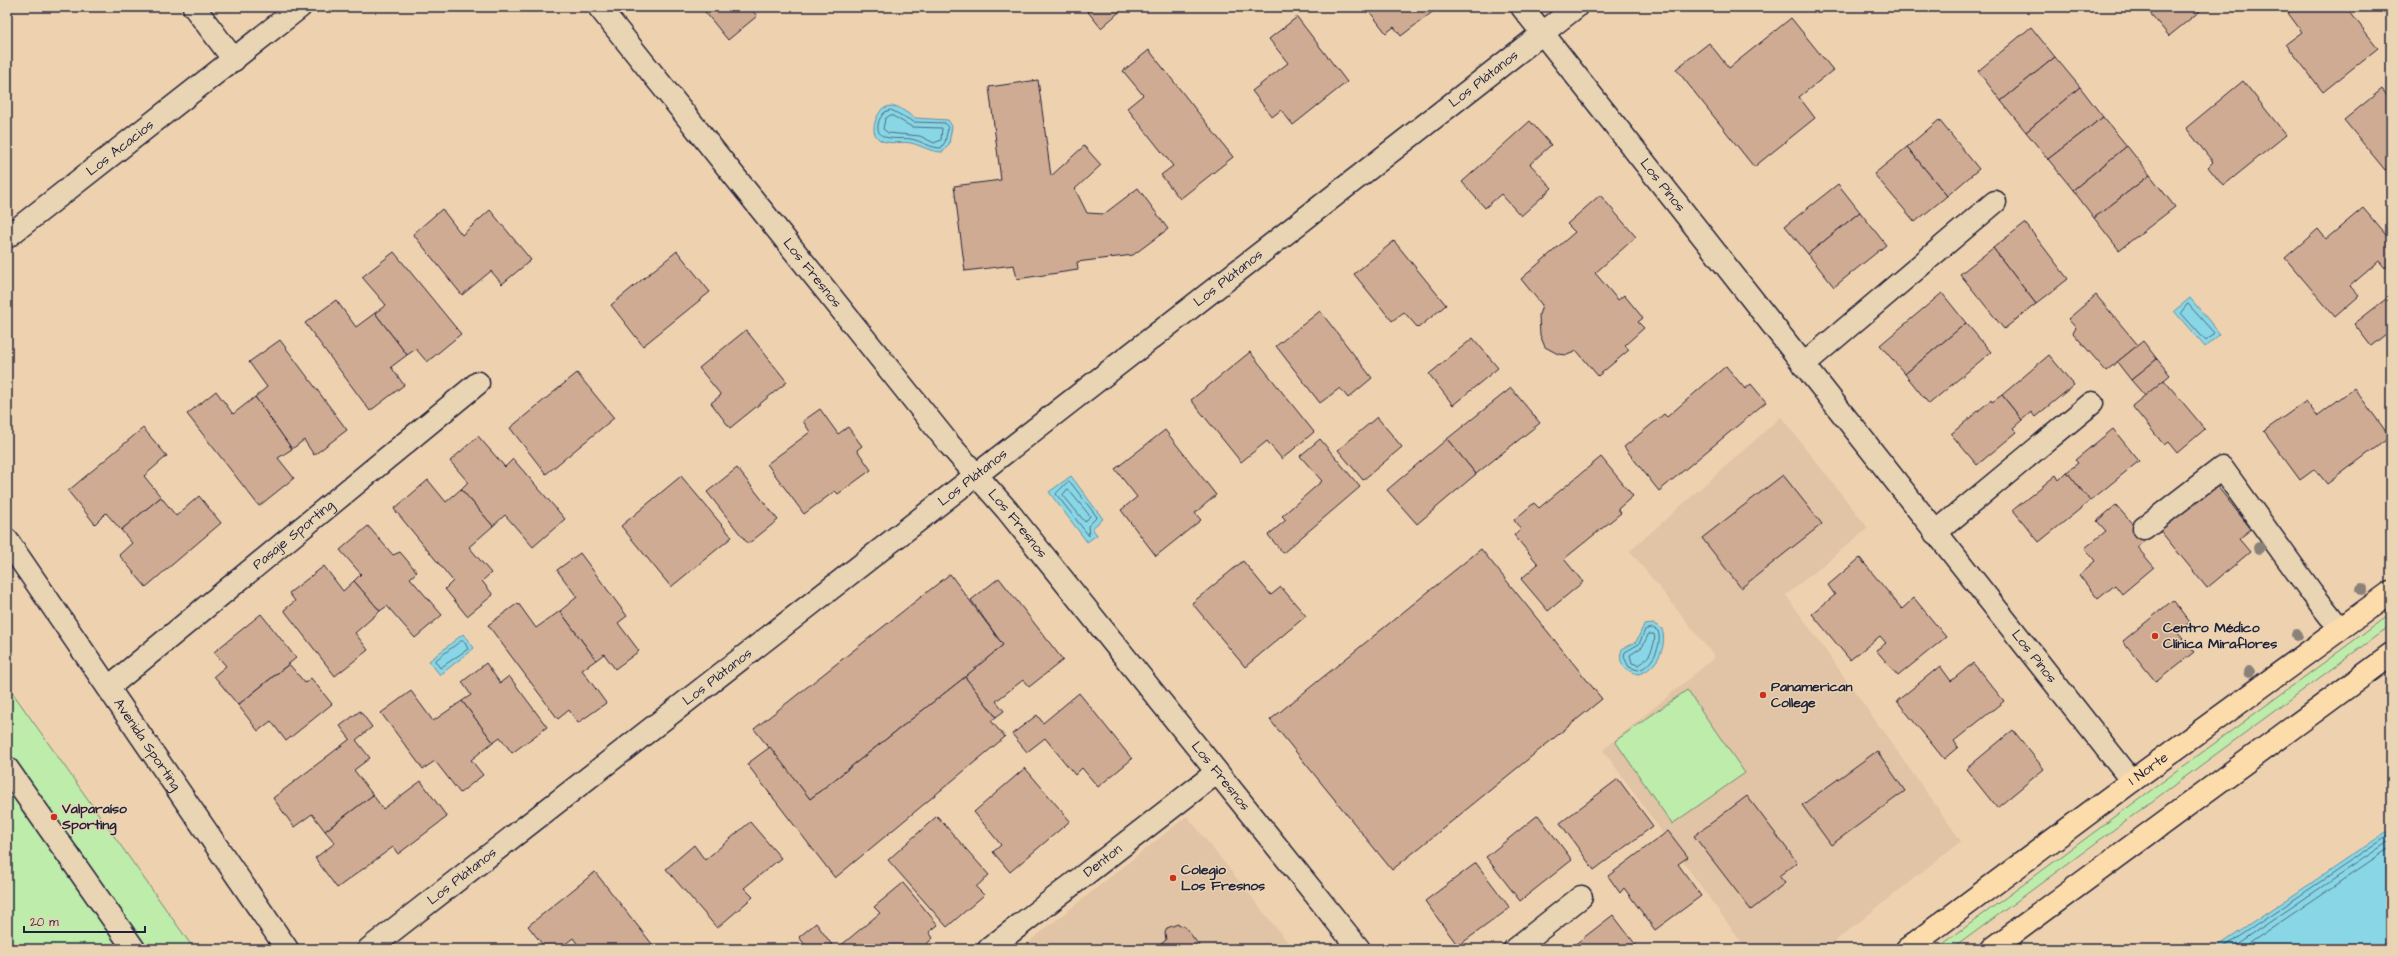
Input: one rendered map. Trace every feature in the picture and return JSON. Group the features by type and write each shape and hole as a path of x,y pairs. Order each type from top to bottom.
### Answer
{"main road":[{"name":"1 Norte","path":"1907,949 2132,781 2391,592"},
{"path":"1992,949 2391,655"}],"street":[{"path":"194,7 234,60"},
{"name":"Los Acacios","path":"7,237 300,7"},
{"name":"Los Fresnos","path":"599,7 949,444 977,475 1359,949"},
{"name":"Los Pinos","path":"1522,7 1935,533 2132,781"},
{"name":"Los Plátanos","path":"369,949 1576,7"},
{"path":"1803,365 1995,202"},
{"name":"Pasaje Sporting","path":"109,687 478,383"},
{"path":"1935,533 2092,402"},
{"path":"2144,528 2222,468 2313,596 2340,629"},
{"name":"Avenida Sporting","path":"7,540 287,949"},
{"path":"7,768 134,949"},
{"name":"Denton","path":"989,949 1216,773"},
{"path":"1515,949 1581,897"}],"shaded area":[{"name":"Panamerican College","path":"1781,417 1868,528 1786,595 1961,841 1825,949 1746,949 1603,750 1715,657 1630,551"},
{"name":"Colegio Los Fresnos","path":"1187,816 1293,949 1036,949 1030,941"}],"green space":[{"path":"2391,613 2391,625 1952,949 1936,949"},
{"name":"Valparaíso Sporting","path":"7,685 194,949 7,949"},
{"path":"1687,690 1745,773 1672,824 1615,741"}],"water":[{"path":"891,106 898,107 915,118 948,120 952,126 949,144 943,152 930,150 911,143 889,143 880,140 874,132 875,122 883,108"},
{"path":"2190,298 2220,334 2205,347 2174,311"},
{"path":"1071,476 1103,519 1092,528 1097,535 1087,542 1049,492"},
{"path":"1654,624 1662,629 1663,643 1659,657 1650,668 1644,672 1638,674 1633,673 1623,666 1621,662 1622,649 1636,642 1644,625"},
{"path":"463,634 474,648 440,675 429,661"},
{"path":"2391,829 2391,940 2379,949 2214,949"}],"building":[{"path":"701,7 756,7 752,10 757,16 728,40"},
{"path":"1084,7 1125,7 1101,28"},
{"path":"1366,7 1439,7 1401,36 1394,27 1386,33"},
{"path":"2145,7 2205,7 2169,36"},
{"path":"2296,7 2346,7 2378,48 2323,92 2286,44 2302,32 2288,13"},
{"path":"1297,17 1347,82 1293,125 1281,110 1272,117 1252,91 1288,63 1269,39"},
{"path":"1791,18 1833,70 1799,97 1815,118 1754,167 1676,69 1709,43 1729,68"},
{"path":"2031,27 2055,57 2001,101 1978,71"},
{"path":"1149,50 1233,157 1180,199 1161,175 1173,166 1127,108 1143,95 1123,71"},
{"path":"2055,57 2080,87 2026,132 2001,101"},
{"path":"1038,80 1051,176 1084,146 1101,165 1075,189 1087,213 1104,214 1138,188 1168,229 1133,255 1077,262 1078,270 1017,279 1014,265 965,271 954,186 1001,180 989,87"},
{"path":"2243,81 2286,135 2223,186 2208,167 2213,162 2186,128"},
{"path":"2080,87 2103,117 2048,159 2026,132"},
{"path":"2382,89 2391,101 2391,166 2385,170 2344,120"},
{"path":"2103,117 2127,146 2073,190 2048,159"},
{"path":"1939,120 1979,169 1947,196 1907,147"},
{"path":"1530,121 1551,145 1530,164 1552,188 1521,216 1501,194 1485,208 1462,182"},
{"path":"2127,146 2150,175 2094,218 2073,190"},
{"path":"1907,147 1947,196 1915,222 1874,174"},
{"path":"2150,175 2175,207 2119,250 2094,218"},
{"path":"1838,184 1860,212 1808,254 1785,226"},
{"path":"1600,195 1636,237 1595,273 1618,300 1624,295 1643,318 1638,322 1644,328 1625,345 1629,350 1598,376 1577,351 1567,355 1558,354 1545,347 1540,335 1539,315 1542,305 1521,279 1575,232 1567,224"},
{"path":"2363,208 2391,241 2391,263 2385,268 2379,261 2350,286 2359,296 2335,317 2285,258 2318,229 2326,239"},
{"path":"442,209 462,235 490,210 531,260 502,284 491,271 462,295 413,234"},
{"path":"1860,212 1886,245 1834,287 1808,254"},
{"path":"2025,223 2068,279 2036,304 1993,248"},
{"path":"1394,241 1446,305 1418,328 1404,312 1392,321 1354,274"},
{"path":"1993,248 2036,304 2004,329 1960,274"},
{"path":"677,251 710,292 643,346 611,305"},
{"path":"394,252 461,334 427,362 416,349 407,355 375,313 386,305 362,277"},
{"path":"1942,293 1966,323 1905,374 1880,345"},
{"path":"2096,295 2138,345 2106,371 2073,333 2076,328 2068,319"},
{"path":"2391,295 2391,340 2386,334 2371,346 2354,324"},
{"path":"336,300 356,327 375,313 407,355 391,367 404,385 370,411 305,323"},
{"path":"1320,311 1372,378 1348,398 1340,388 1320,403 1276,346"},
{"path":"1966,323 1991,352 1929,404 1905,374"},
{"path":"746,330 787,382 730,428 711,403 721,395 699,368"},
{"path":"1473,338 1498,368 1453,405 1429,374"},
{"path":"280,340 347,430 314,455 304,440 292,449 255,397 267,387 249,362"},
{"path":"2143,341 2157,359 2131,380 2117,362"},
{"path":"1250,352 1314,432 1282,459 1267,441 1241,462 1191,400"},
{"path":"2049,355 2074,385 2035,417 2031,412 2022,420 2002,395"},
{"path":"2157,359 2170,375 2145,396 2131,380"},
{"path":"1726,366 1745,389 1751,384 1766,402 1659,491 1624,447 1664,414 1667,417"},
{"path":"577,373 614,418 546,474 510,428"},
{"path":"2164,380 2205,429 2177,453 2168,442 2164,445 2132,406"},
{"path":"1511,388 1540,423 1476,474 1447,439"},
{"path":"2354,388 2390,437 2327,484 2315,469 2300,480 2264,431 2306,401 2317,416"},
{"path":"216,391 233,414 255,397 292,449 278,458 294,478 259,506 187,414"},
{"path":"2002,395 2022,420 2013,428 2017,432 1977,465 1951,434 1991,400 1992,402"},
{"path":"820,409 838,434 848,427 862,446 857,450 871,470 838,494 835,491 804,514 767,464 810,432 803,421"},
{"path":"1377,417 1402,447 1363,480 1338,450"},
{"path":"143,428 167,456 144,476 161,497 121,530 106,513 95,524 68,491"},
{"path":"2113,429 2139,461 2090,501 2067,472 2078,463 2075,460"},
{"path":"1165,430 1216,495 1195,513 1201,520 1156,556 1121,510 1137,497 1115,469"},
{"path":"478,436 505,467 513,459 565,519 533,547 505,515 493,526 461,489 468,482 450,461"},
{"path":"1320,439 1360,487 1283,553 1268,535 1286,520 1282,516 1322,481 1300,456"},
{"path":"1447,439 1476,474 1417,524 1387,490"},
{"path":"1601,457 1633,496 1618,509 1621,513 1564,559 1583,582 1548,611 1521,579 1538,564 1514,535 1521,530 1514,520 1534,503 1539,508"},
{"path":"737,468 778,520 748,544 707,492"},
{"path":"2067,472 2090,501 2039,542 2013,510 2056,475 2059,480"},
{"path":"1783,475 1822,524 1741,588 1702,538"},
{"path":"681,476 732,537 671,587 621,526"},
{"path":"428,480 446,502 461,489 493,526 469,547 491,573 482,581 493,595 467,616 445,589 453,581 394,509"},
{"path":"2214,482 2251,529 2239,539 2250,552 2207,588 2158,528"},
{"path":"199,496 221,523 146,587 119,555 132,543 121,530 161,497 176,516"},
{"path":"2116,505 2146,540 2137,547 2154,567 2122,594 2115,585 2098,599 2079,575 2095,561 2085,548 2106,531 2097,521"},
{"path":"368,526 393,555 400,552 417,572 410,578 442,615 415,638 387,606 380,611 354,581 361,574 340,550"},
{"path":"1481,549 1602,699 1392,870 1270,720"},
{"path":"580,553 627,616 618,623 639,651 615,669 604,654 596,660 560,611 577,597 557,570"},
{"path":"1860,558 1902,609 1914,598 1946,637 1898,676 1876,650 1886,643 1880,636 1850,660 1812,614 1835,595 1828,585"},
{"path":"1243,561 1271,595 1281,587 1306,616 1245,667 1192,603"},
{"path":"324,566 343,591 354,581 380,611 355,633 368,650 335,676 284,610 295,601 289,593"},
{"path":"950,574 1003,645 965,677 810,799 754,729"},
{"path":"999,578 1063,660 1029,687 1023,680 996,701 1004,711 996,717 965,677 1003,645 971,600"},
{"name":"Centro Médico Clínica Miraflores","path":"2173,600 2190,622 2177,632 2194,652 2156,682 2123,641"},
{"path":"518,603 536,628 560,611 596,660 582,670 606,703 578,723 569,710 558,719 488,625"},
{"path":"261,614 296,658 238,705 214,676 226,666 214,652"},
{"path":"486,663 500,683 509,676 547,727 512,753 500,737 493,742 462,701 471,695 462,682"},
{"path":"1973,663 2004,701 1954,741 1958,747 1944,759 1897,701 1940,666 1951,681"},
{"path":"289,664 305,683 311,678 332,704 286,741 271,721 258,731 238,705"},
{"path":"965,677 996,717 991,721 1005,737 835,878 747,764 770,747 810,799"},
{"path":"411,691 433,721 462,701 493,742 471,760 483,775 460,793 435,761 423,769 381,713"},
{"path":"1079,693 1132,759 1098,787 1082,768 1075,775 1045,738 1027,752 1012,734 1037,715 1043,723"},
{"path":"360,711 372,727 356,740 370,758 354,770 373,795 325,831 312,814 294,827 273,798 350,739 340,726"},
{"path":"2013,730 2044,769 1997,808 1966,769"},
{"path":"1877,751 1905,791 1831,845 1802,805"},
{"path":"1025,768 1070,821 1010,872 993,852 1001,845 974,812"},
{"path":"1618,779 1653,826 1594,870 1560,823"},
{"path":"421,781 447,817 398,854 393,847 337,888 315,858 335,843 325,831 373,795 383,809"},
{"path":"1747,796 1797,862 1779,876 1785,883 1751,910 1694,836"},
{"path":"1538,815 1572,860 1520,901 1486,857"},
{"path":"937,816 989,875 976,887 984,895 947,927 888,860"},
{"path":"750,822 781,858 744,888 753,897 717,928 666,869 694,845 705,860"},
{"path":"1668,831 1688,857 1678,864 1701,896 1655,930 1624,888 1620,893 1608,876"},
{"path":"1476,863 1510,908 1458,946 1425,901"},
{"path":"595,872 656,949 581,949 573,938 559,949 546,949 528,926"},
{"path":"903,883 938,925 929,932 933,938 921,949 841,949 839,947 880,913 874,907"},
{"path":"1613,915 1639,949 1569,949"},
{"path":"816,923 835,949 808,949 799,937"},
{"path":"1178,924 1185,927 1202,949 1155,949 1166,940 1165,933 1167,928"}],"place":[{"name":"Centro Médico Clínica Miraflores","path":"2155,636"},
{"name":"Panamerican College","path":"1763,695"},
{"name":"Valparaíso Sporting","path":"54,817"},
{"name":"Colegio Los Fresnos","path":"1173,878"}]}
